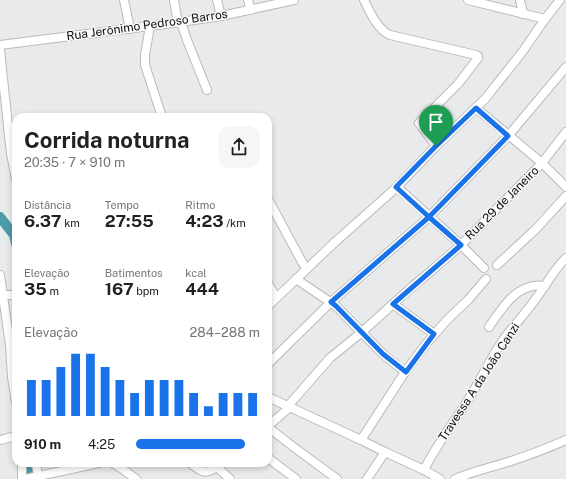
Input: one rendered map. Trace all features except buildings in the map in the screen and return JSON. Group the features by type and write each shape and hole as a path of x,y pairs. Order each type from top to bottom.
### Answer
{"street":[{"path":"124,0 130,29"},
{"path":"174,0 180,23 207,90"},
{"path":"217,0 221,16"},
{"path":"248,0 251,10"},
{"name":"Rua Jerônimo Pedroso Barros","path":"0,45 180,23 251,10 294,0"},
{"path":"364,0 374,19 386,33 390,35 478,56 458,84 419,123 436,146"},
{"path":"468,0 496,4 523,14 545,19"},
{"path":"520,0 523,14"},
{"path":"272,302 396,187 485,99 523,51 560,0"},
{"path":"150,26 145,55 145,65 161,113"},
{"path":"0,50 12,159"},
{"path":"272,360 331,302 429,217 508,136 566,67"},
{"path":"476,108 542,163 566,187"},
{"name":"Rua 29 de Janeiro","path":"272,423 289,406 330,358 362,332 461,245 542,163 566,132"},
{"path":"396,187 461,245 484,268"},
{"path":"496,265 536,229 566,196"},
{"path":"272,206 307,269"},
{"name":"Travessa A da João Canzi","path":"424,470 432,453 463,407 502,341 537,298 556,269 566,258"},
{"path":"0,275 10,345 12,377"},
{"path":"361,440 406,372 434,334 468,300 486,278"},
{"path":"296,279 336,306 383,354 406,372"},
{"path":"489,326 507,303 519,291 537,285 545,286"},
{"path":"1,289 12,294"},
{"path":"272,290 276,298"},
{"path":"393,304 434,334"},
{"path":"272,399 424,470 440,479"},
{"path":"272,430 337,479"},
{"path":"0,440 12,437"},
{"path":"455,479 518,459 566,440"},
{"path":"366,479 385,452"},
{"path":"272,461 296,479"},
{"path":"23,467 25,479 37,477 63,467"},
{"path":"36,467 37,477"},
{"path":"119,467 136,479"},
{"path":"196,467 204,472 208,472 216,467"},
{"path":"221,467 230,479"}],"waterway":[{"path":"0,217 12,232"},
{"path":"28,479 30,467"}],"route":[{"path":"436,146 396,187 429,217 331,302 383,354 406,372 434,334 393,304 461,245 429,217 508,136 476,108 436,146"}]}
